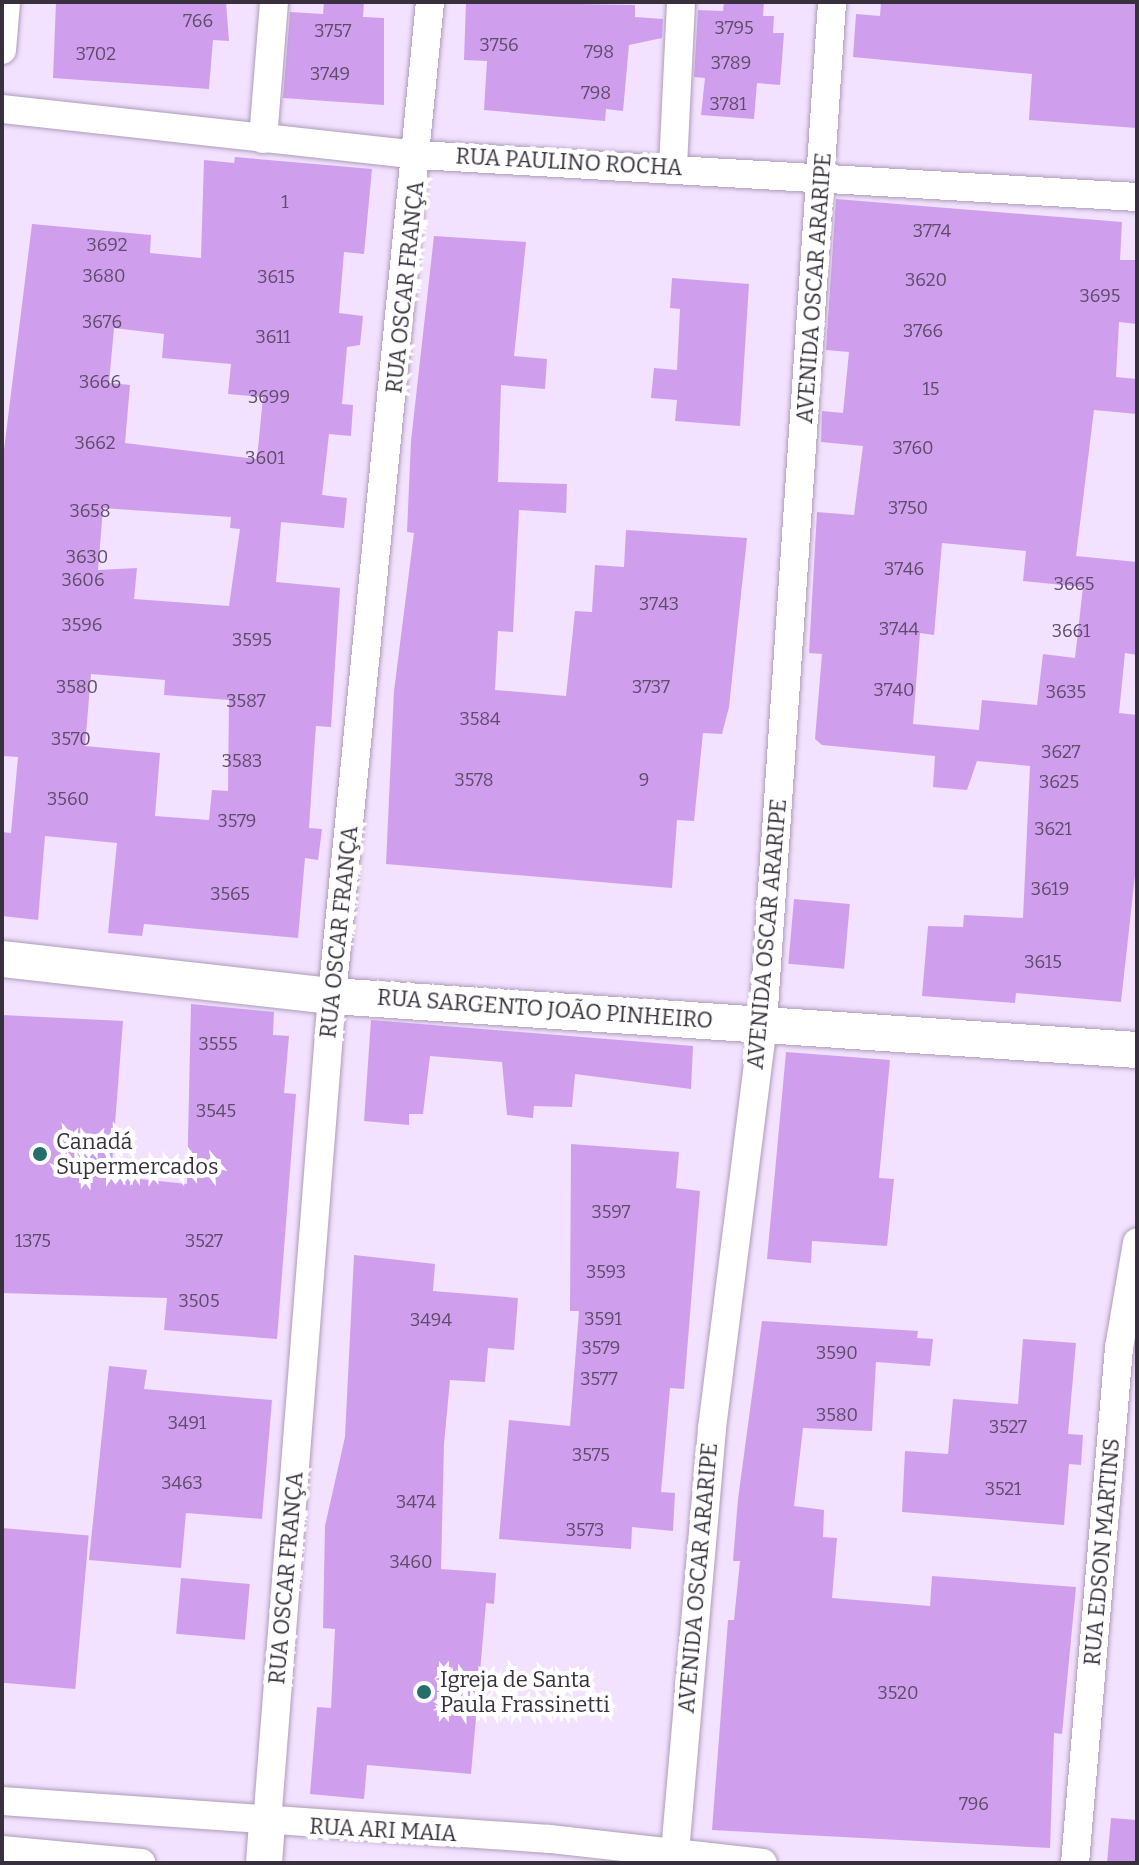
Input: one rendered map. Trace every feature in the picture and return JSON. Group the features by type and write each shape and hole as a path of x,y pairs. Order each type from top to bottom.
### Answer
{"street":[{"path":"2,50 6,2"},
{"path":"263,139 274,2"},
{"name":"RUA OSCAR FRANÇA","path":"264,1863 332,996 419,155 430,2"},
{"path":"673,166 681,2"},
{"name":"AVENIDA OSCAR ARARIPE","path":"674,1858 712,1428 763,1023 832,2"},
{"name":"RUA PAULINO ROCHA","path":"2,109 419,155 673,166 822,181 1137,197"},
{"name":"RUA SARGENTO JOÃO PINHEIRO","path":"2,959 332,996 1137,1050"},
{"name":"RUA EDSON MARTINS","path":"1075,1863 1119,1348 1137,1243"},
{"name":"RUA ARI MAIA","path":"2,1801 763,1863"},
{"path":"2,1850 141,1863"}],"building":[{"path":"56,2 226,2 229,41 213,40 209,89 53,78"},
{"path":"324,2 364,2 363,17 384,18 384,105 283,98 290,12 323,14"},
{"path":"466,2 635,5 635,17 663,19 662,38 629,45 623,111 606,109 605,121 484,110 487,61 464,60"},
{"path":"724,2 764,2 763,16 774,16 773,33 784,33 780,85 757,83 754,119 701,115 705,78 694,77 698,10 723,11"},
{"path":"881,2 1137,2 1137,128 1029,120 1032,74 853,57 856,14 880,16"},
{"path":"235,157 372,169 364,254 344,252 339,313 363,316 360,345 347,347 342,404 353,405 351,436 329,434 322,495 347,498 344,528 281,522 276,582 340,588 331,727 316,726 315,738 309,828 322,829 318,860 305,858 298,938 144,924 142,936 108,933 117,843 45,836 38,920 2,916 2,832 11,833 18,757 2,756 2,466 32,224 151,235 150,253 201,258 204,160 234,163","holes":["114,328 164,334 162,358 231,364 228,394 263,397 257,459 125,443 130,385 109,383","103,508 231,517 230,528 240,529 229,606 134,599 137,568 98,570","91,674 165,680 164,695 229,700 228,791 212,790 209,820 155,816 160,753 85,746"]},
{"path":"836,199 1122,222 1120,260 1137,260 1137,324 1119,322 1116,377 1137,379 1137,414 1094,410 1076,556 1137,562 1137,655 1125,653 1119,713 1137,715 1137,857 1121,1002 1016,993 1015,1003 922,996 928,926 963,927 964,915 1023,918 1030,766 977,761 967,790 933,787 935,756 822,745 815,739 822,654 809,653 817,512 854,515 863,446 821,442 822,411 843,413 849,352 826,350","holes":["942,543 1026,551 1023,581 1083,587 1075,658 1043,654 1037,705 982,700 979,730 913,724 920,633 934,635"]},
{"path":"434,236 526,242 514,356 547,359 545,389 501,385 498,482 567,484 566,513 519,510 513,632 498,631 495,690 566,696 575,611 592,612 595,565 624,567 626,530 747,538 729,707 722,734 703,733 694,821 677,820 672,888 386,864 394,691 414,533 407,532 411,441"},
{"path":"672,278 749,284 740,426 675,421 677,400 651,398 654,368 677,370 680,309 670,308"},
{"path":"794,899 850,904 844,969 788,964"},
{"path":"191,1004 274,1012 273,1035 289,1036 284,1093 296,1094 277,1339 164,1330 167,1298 2,1293 2,1015 123,1021 111,1176 187,1184"},
{"path":"371,1020 693,1046 691,1089 575,1074 572,1107 534,1106 533,1118 507,1115 502,1062 430,1056 423,1114 409,1114 409,1125 364,1121"},
{"path":"786,1052 890,1060 879,1178 894,1179 887,1246 812,1241 811,1263 767,1259"},
{"path":"571,1144 679,1152 676,1188 700,1191 684,1389 670,1388 661,1492 675,1493 673,1531 632,1527 631,1549 499,1539 509,1420 570,1426 579,1311 570,1311"},
{"path":"354,1255 435,1264 433,1291 518,1298 514,1350 488,1348 485,1382 450,1380 444,1444 441,1569 496,1573 494,1604 486,1603 471,1774 367,1765 364,1799 310,1794 317,1707 331,1708 335,1629 323,1628 325,1526 345,1437"},
{"path":"762,1321 918,1331 917,1338 933,1339 930,1366 876,1362 872,1431 803,1428 794,1506 824,1510 823,1537 837,1538 832,1598 930,1606 932,1576 1076,1587 1062,1734 1054,1733 1050,1848 712,1830 728,1620 734,1620 740,1561 733,1561 738,1499"},
{"path":"1023,1339 1076,1343 1068,1434 1083,1435 1081,1465 1069,1464 1064,1525 902,1512 905,1451 948,1454 953,1399 1018,1404"},
{"path":"109,1366 147,1370 144,1389 272,1400 262,1519 186,1513 181,1568 89,1560"},
{"path":"2,1528 89,1536 75,1689 2,1683"},
{"path":"181,1578 250,1584 245,1640 176,1634"},
{"path":"1111,1818 1137,1820 1137,1863 1107,1863"}],"place":[{"name":"Canadá Supermercados","path":"40,1154"},
{"name":"Igreja de Santa Paula Frassinetti","path":"424,1692"}]}
